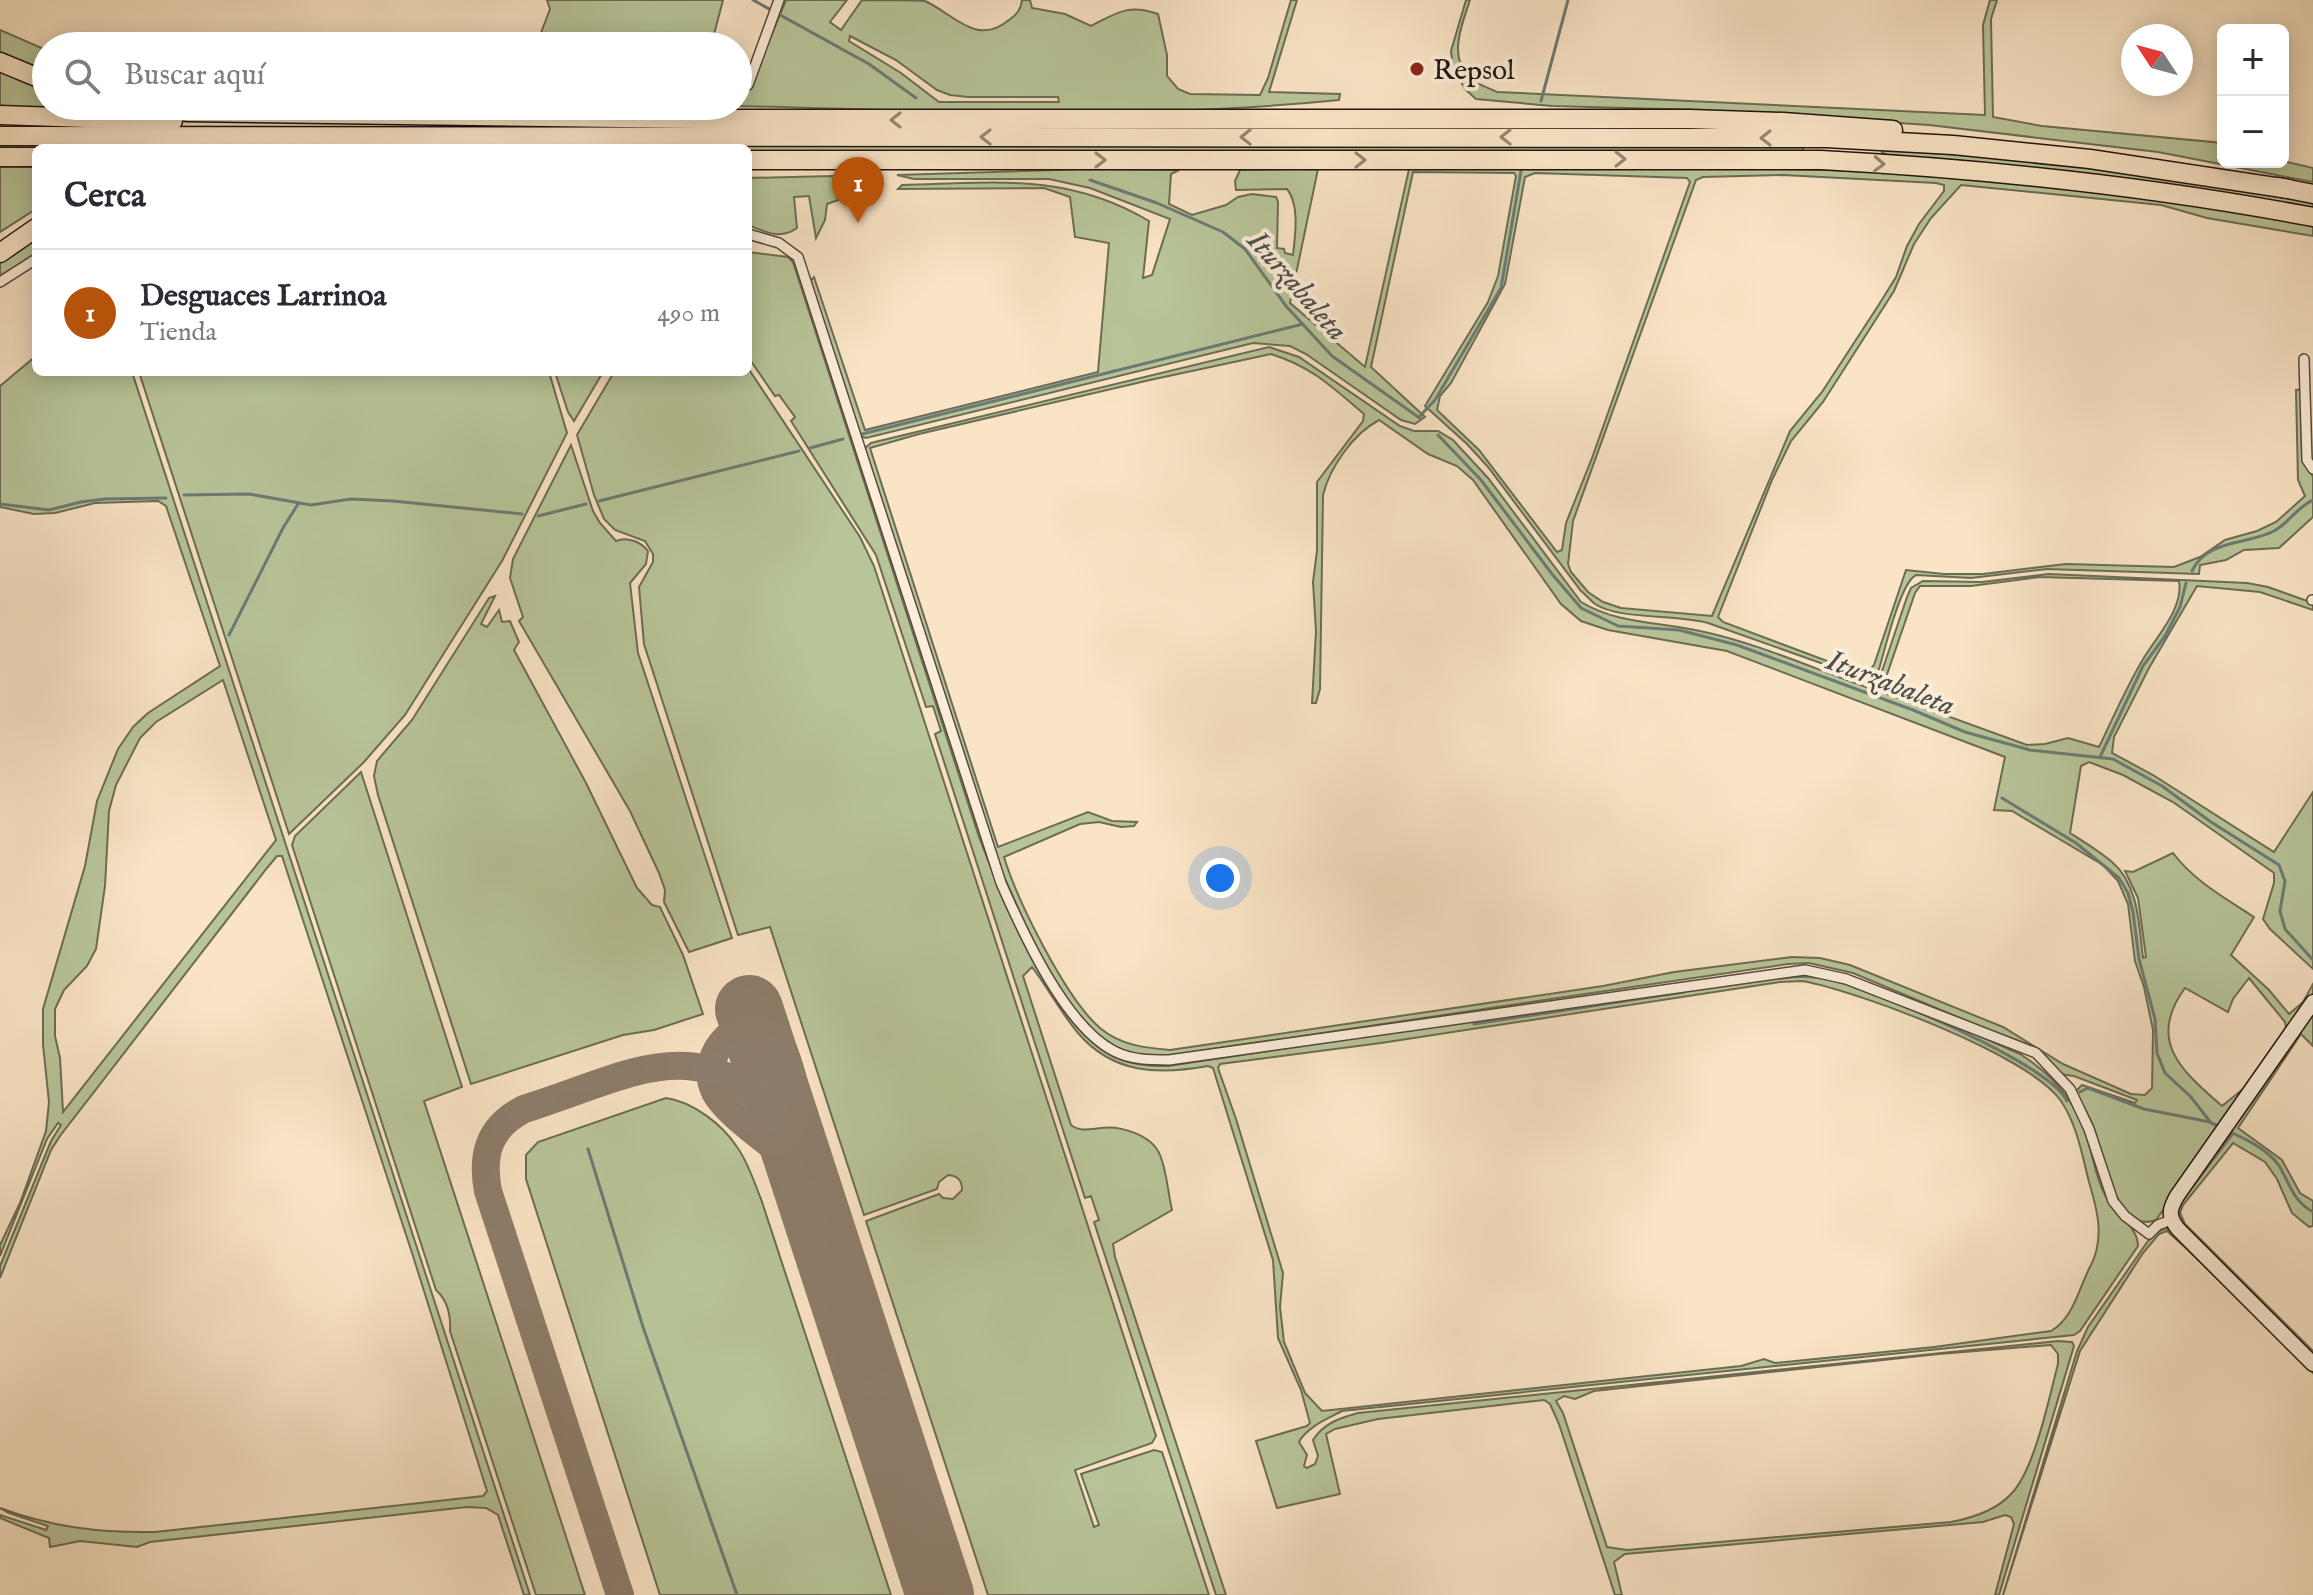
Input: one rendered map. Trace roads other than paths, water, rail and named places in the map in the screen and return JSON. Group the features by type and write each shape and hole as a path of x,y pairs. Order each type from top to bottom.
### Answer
{"highway":[{"path":"0,62 32,75"},
{"path":"0,115 32,116"},
{"path":"752,119 1690,119 1783,122 2142,157 2313,194"},
{"path":"119,120 299,120"},
{"path":"0,136 1826,138 1953,145 2090,159 2289,189"},
{"path":"0,157 32,157"},
{"path":"752,160 1821,160 2071,179 2242,203 2313,217"},
{"path":"0,241 32,221"},
{"path":"0,253 32,231"}],"street":[{"path":"752,74 778,3"},
{"path":"752,235 779,243 798,257 1001,883 1043,967 1071,1010 1100,1043 1133,1058 1169,1060 1805,970 1846,979 2036,1053 2070,1089 2089,1129 2113,1201 2125,1216 2149,1234 2158,1225 2171,1220"},
{"path":"0,282 32,262"},
{"path":"2304,359 2307,460 2313,469"},
{"path":"2313,1002 2172,1205 2171,1220 2313,1364"}],"waterway":[{"name":"Iturzabaleta","path":"753,0 869,64 916,98"},
{"path":"1541,101 1568,0"},
{"path":"1419,417 1435,400 1501,288 1521,171"},
{"name":"Iturzabaleta","path":"1090,180 1157,203 1223,232 1245,249 1286,306 1332,356 1421,419"},
{"path":"862,434 1303,324"},
{"name":"Iturzabaleta","path":"1438,435 1481,480 1581,608 1618,626 1679,630 1737,645 1965,732 2030,750 2113,759 2162,786 2211,822 2279,865 2285,881 2280,911 2285,929 2313,960"},
{"path":"810,448 843,439"},
{"path":"599,501 799,451"},
{"path":"184,495 249,494 311,505 351,499 393,501 522,514"},
{"path":"0,504 49,510 105,499 166,498"},
{"path":"2192,571 2207,553 2274,531 2313,500"},
{"path":"229,635 298,504"},
{"path":"538,516 586,504"},
{"path":"2100,757 2143,666 2165,636 2180,607 2186,583"},
{"path":"2002,798 2076,843 2119,878 2128,893 2133,912 2139,959 2155,1019 2157,1053 2165,1073 2191,1097 2211,1123 2221,1127"},
{"path":"1787,977 1829,979 1919,1012 2029,1067 2053,1085 2067,1101"},
{"path":"1474,1024 1684,992"},
{"path":"2080,1092 2088,1088 2144,1109 2210,1122"},
{"path":"2228,1131 2270,1155 2297,1198 2313,1212"},
{"path":"2192,1187 2233,1133"},
{"path":"588,1149 643,1327 737,1595"}],"place":[{"name":"Repsol","path":"1417,69"},
{"name":"Desguaces Larrinoa","path":"858,223"}]}
